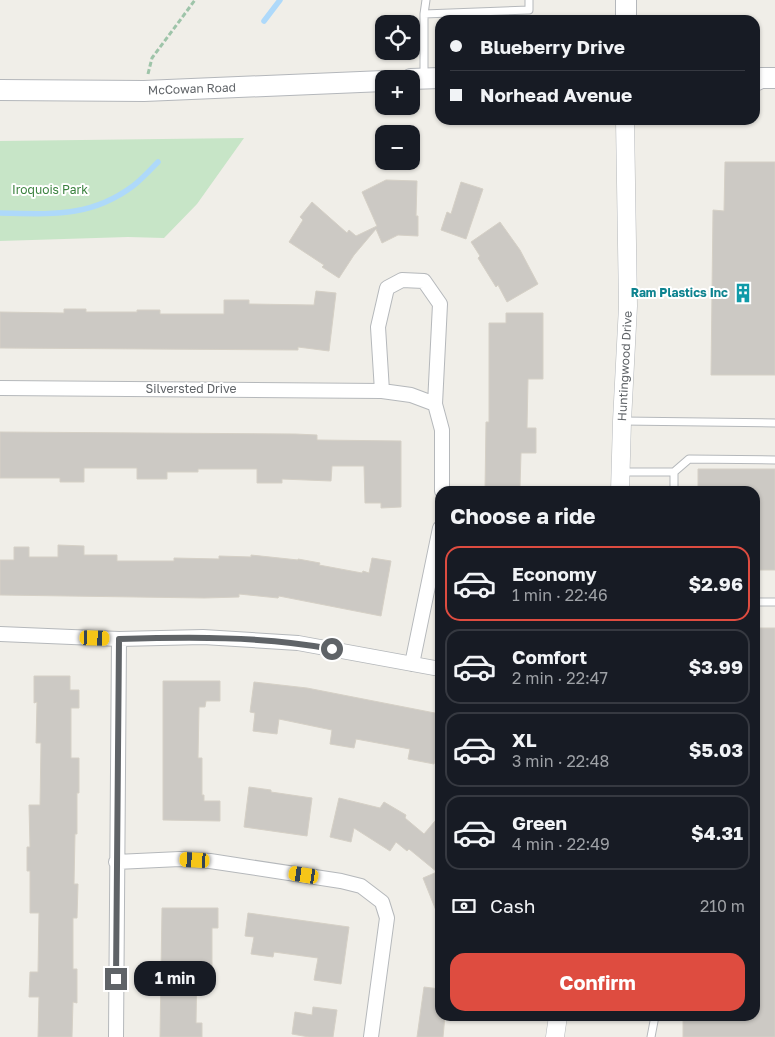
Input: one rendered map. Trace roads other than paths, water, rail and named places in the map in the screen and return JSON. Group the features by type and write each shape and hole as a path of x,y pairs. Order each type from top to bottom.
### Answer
{"main road":[{"path":"626,0 626,15"},
{"name":"McCowan Road","path":"0,90 144,91 375,81"}],"street":[{"name":"Huntingwood Drive","path":"620,486 628,306 625,125"},
{"path":"382,391 378,327 387,288 402,280 424,281 440,304 435,404 442,430 442,486"},
{"name":"Silversted Drive","path":"0,388 382,391 411,395 435,404"},
{"path":"412,664 435,552"},
{"path":"0,634 119,639 202,637 298,643 435,668"},
{"path":"116,1037 119,639"},
{"path":"116,862 180,859 210,860 341,881 360,886 382,902 387,918 371,1037"},
{"path":"556,1037 558,1021"}],"lane":[{"path":"425,79 424,14 426,0"},
{"path":"424,14 529,10 529,0"},
{"path":"622,421 775,423"},
{"path":"621,472 674,472 688,459 775,460"},
{"path":"674,472 674,486"},
{"path":"760,602 775,602"},
{"path":"651,1037 654,1021"}],"waterway":[{"path":"264,21 280,0"},
{"path":"0,213 36,214 70,212 101,204 133,186 158,162"}],"place":[{"name":"Ram Plastics Inc","path":"743,293"}],"park label":[{"name":"Iroquois Park","path":"50,190"}]}
